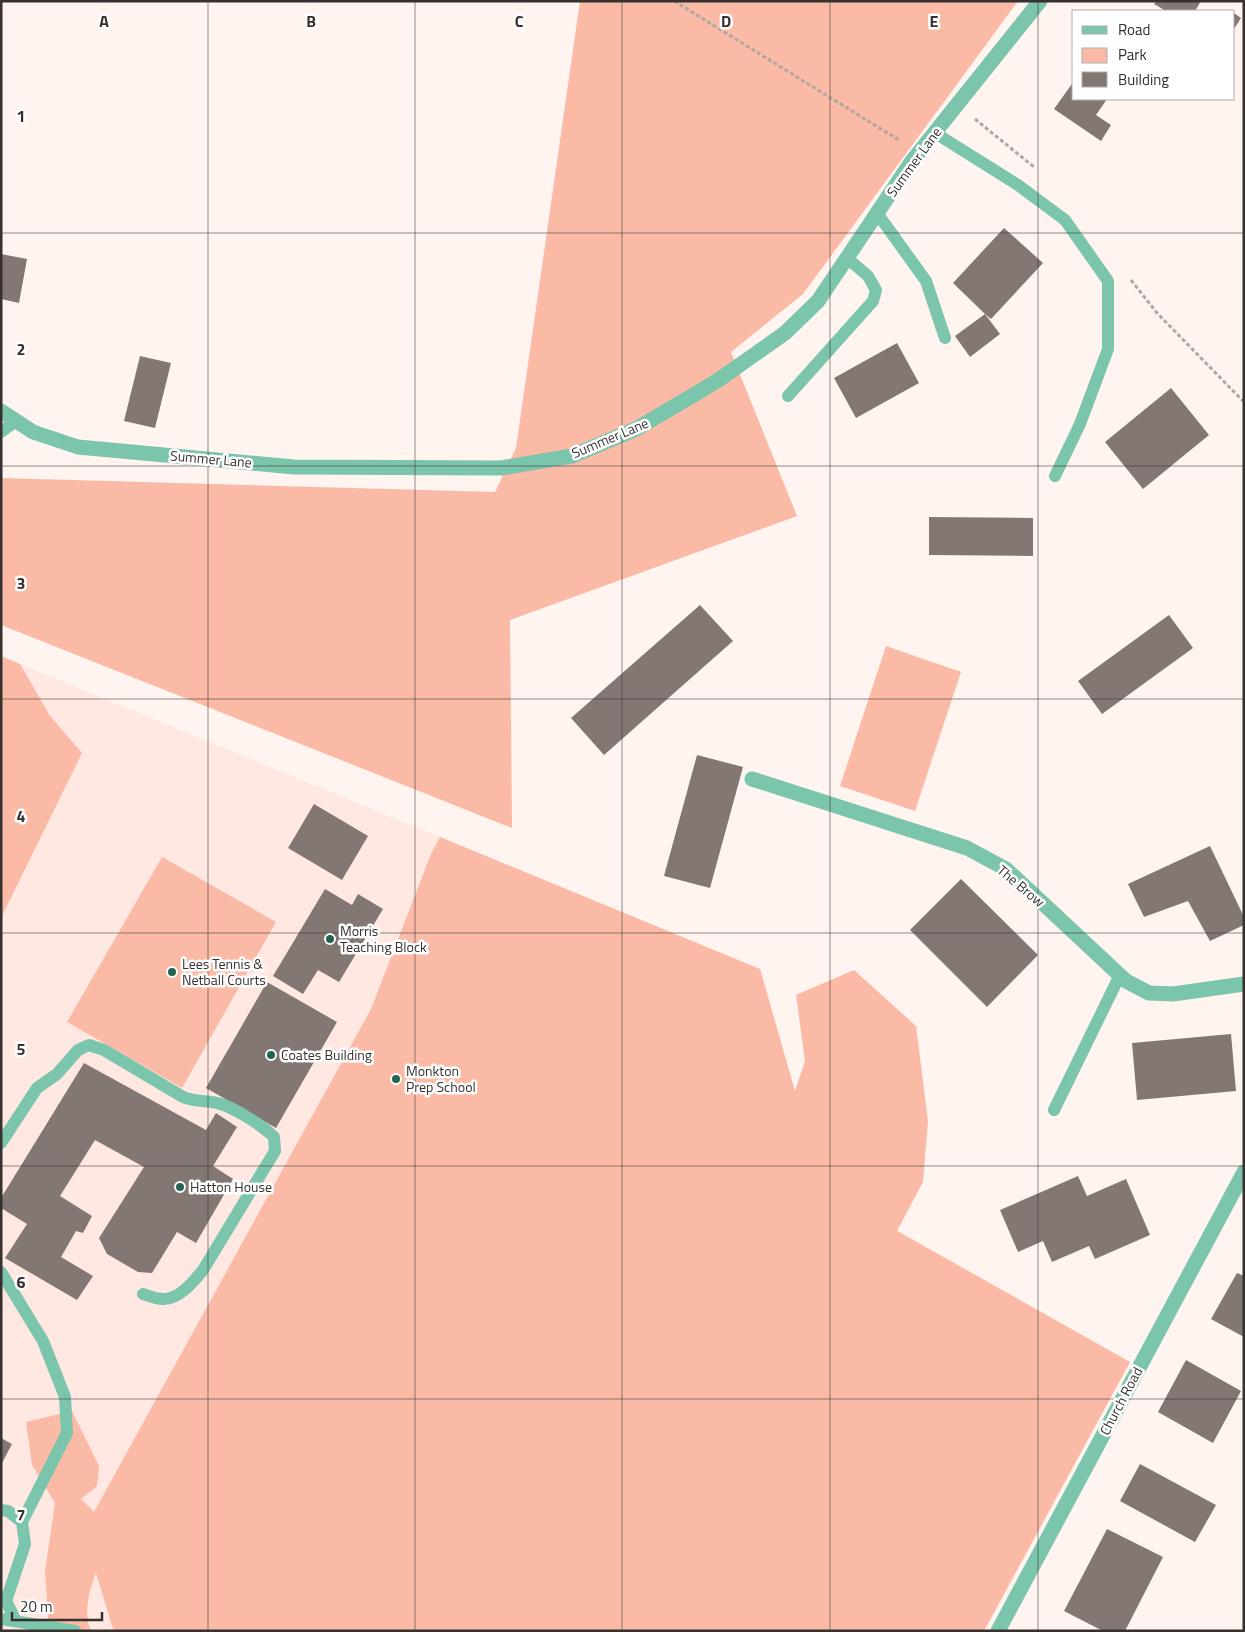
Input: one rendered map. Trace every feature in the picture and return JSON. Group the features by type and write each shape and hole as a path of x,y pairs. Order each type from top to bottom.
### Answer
{"street":[{"name":"Summer Lane","path":"1,411 33,432 78,447 294,467 501,468 572,456 636,429 717,381 784,333 818,302 934,132 1040,1"},
{"name":"The Brow","path":"752,779 967,848 1006,869 1120,975 1150,993 1173,994 1244,984"},
{"name":"Church Road","path":"998,1631 1244,1172"}],"lane":[{"path":"934,132 1018,185 1065,220 1108,282 1108,349 1080,424 1055,476"},
{"path":"877,213 926,281 946,338"},
{"path":"788,396 872,301 876,290 868,276 847,258"},
{"path":"1,432 16,421"},
{"path":"1054,1110 1120,975"},
{"path":"1,1143 37,1088 57,1074 78,1050 89,1044 104,1050 183,1097 193,1101 220,1103 268,1131 274,1137 275,1151 203,1270 193,1283 164,1300 143,1294"},
{"path":"1,1272 43,1341 65,1397 66,1433 22,1522 25,1544 6,1601 16,1621"},
{"path":"1,1510 8,1511 22,1522"},
{"path":"1,1619 75,1631"}],"path":[{"path":"674,1 889,133"}],"shaded area":[{"name":"Monkton Prep School","path":"1,656 760,969 823,1188 1130,1362 984,1631 1,1631"}],"green space":[{"path":"580,1 1018,1 803,294 731,352 797,516 510,620 512,828 1,625 1,478 495,492 516,448"},
{"path":"886,646 961,672 915,811 840,786"},
{"path":"1,656 20,664 50,716 82,753 1,918"},
{"name":"Monkton Prep School","path":"440,837 760,969 795,1091 805,1061 796,995 854,970 916,1026 928,1121 923,1182 897,1231 1130,1362 984,1631 118,1631 113,1629 96,1573 87,1609 91,1631 49,1631 45,1571 55,1503 32,1465 26,1422 72,1411 99,1466 97,1486 81,1499 94,1512 371,1009 431,854"},
{"name":"Lees Tennis & Netball Courts","path":"162,857 276,922 182,1088 67,1022"}],"building":[{"path":"1156,1 1201,1 1196,10 1164,10 1154,4"},
{"path":"1235,14 1241,18 1235,27"},
{"path":"1072,84 1072,100 1106,100 1096,115 1111,125 1101,141 1054,109"},
{"path":"1004,228 1043,263 991,319 953,283"},
{"path":"1,254 27,259 19,303 1,299"},
{"path":"985,314 1000,334 970,357 955,336"},
{"path":"897,343 919,383 856,418 834,378"},
{"path":"140,356 171,363 155,428 124,421"},
{"path":"1171,388 1209,435 1143,489 1105,442"},
{"path":"929,517 1033,518 1033,556 929,555"},
{"path":"700,605 733,641 604,755 571,718"},
{"path":"1169,615 1193,648 1102,714 1078,681"},
{"path":"697,755 743,767 710,888 664,876"},
{"path":"314,804 368,836 342,880 288,848"},
{"path":"1210,846 1244,917 1244,925 1210,941 1188,901 1144,917 1128,884"},
{"path":"961,879 1038,955 987,1007 910,930"},
{"name":"Morris Teaching Block","path":"325,889 352,905 358,894 383,909 339,982 318,970 303,994 273,976"},
{"name":"Coates Building","path":"267,982 337,1022 276,1128 206,1088"},
{"path":"1231,1034 1236,1091 1137,1100 1132,1043"},
{"name":"Hatton House","path":"84,1063 206,1130 216,1113 237,1127 213,1166 233,1179 196,1243 177,1232 152,1273 138,1272 107,1254 99,1238 144,1167 95,1140 60,1196 92,1216 83,1233 76,1231 61,1257 93,1276 77,1300 5,1258 27,1224 1,1208 1,1198"},
{"path":"1078,1176 1087,1196 1126,1179 1150,1235 1095,1259 1089,1246 1052,1262 1043,1241 1018,1252 1000,1210"},
{"path":"1237,1273 1244,1276 1244,1337 1211,1319"},
{"path":"1186,1360 1241,1391 1213,1443 1158,1412"},
{"path":"1,1438 12,1444 1,1465"},
{"path":"1140,1464 1216,1505 1195,1542 1120,1501"},
{"path":"1107,1529 1163,1557 1125,1631 1103,1631 1064,1611"}],"place":[{"name":"Morris Teaching Block","path":"330,939"},
{"name":"Lees Tennis & Netball Courts","path":"172,972"},
{"name":"Coates Building","path":"271,1055"},
{"name":"Monkton Prep School","path":"396,1079"},
{"name":"Hatton House","path":"180,1187"}]}
